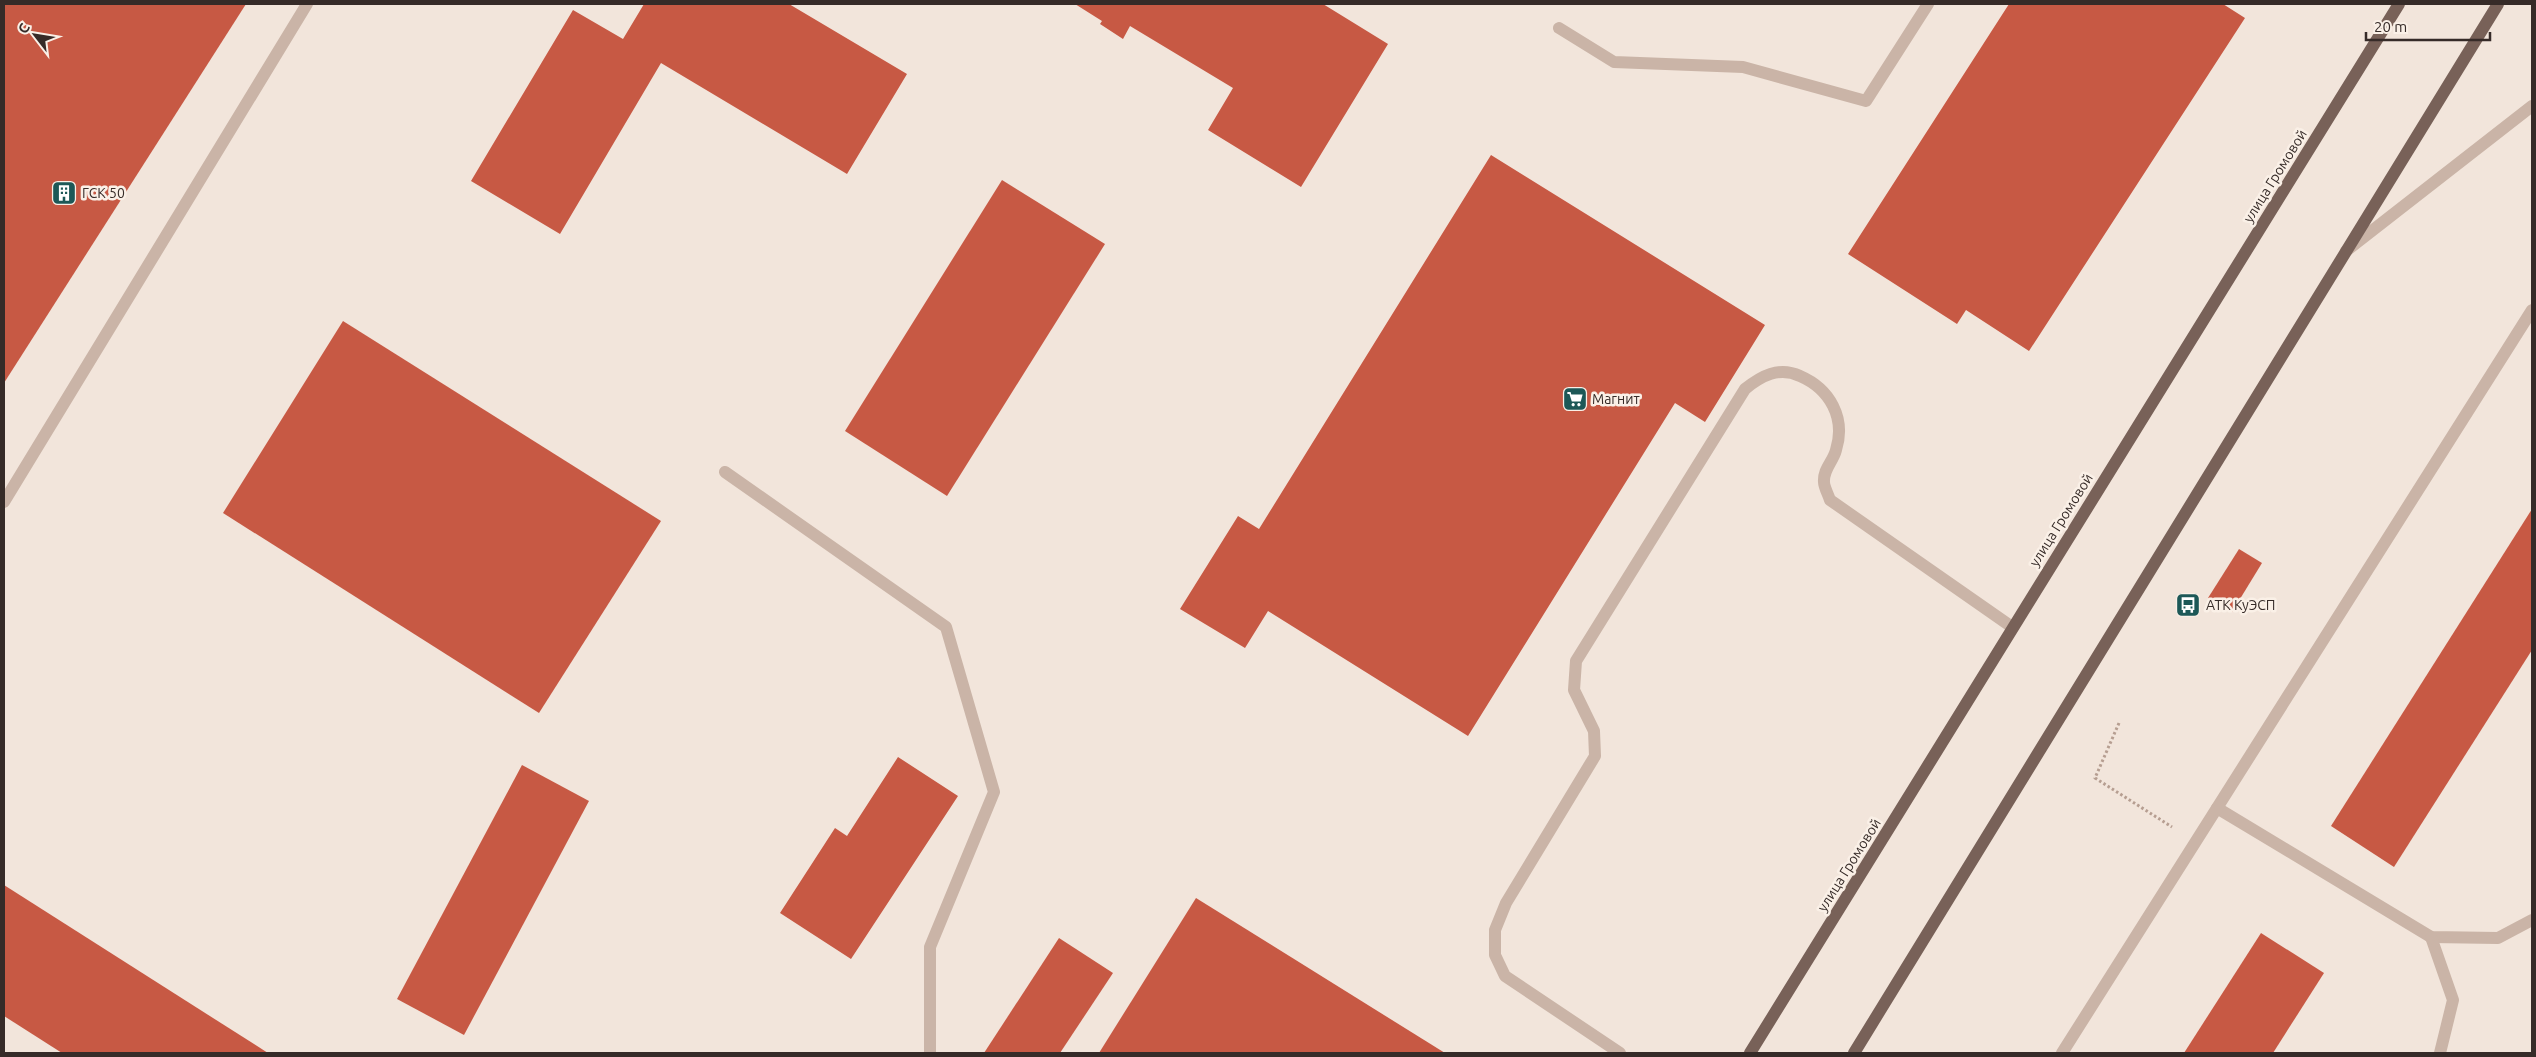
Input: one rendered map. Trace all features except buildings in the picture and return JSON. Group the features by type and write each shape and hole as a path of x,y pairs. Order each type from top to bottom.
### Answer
{"main road":[{"name":"улица Громовой","path":"1750,1053 2399,4"},
{"path":"1854,1053 2498,4"}],"lane":[{"path":"4,502 307,4"},
{"path":"1559,28 1614,62 1743,67 1866,101 1928,4"},
{"path":"2344,253 2532,106"},
{"path":"2062,1053 2532,310"},
{"path":"1620,1053 1505,976 1495,955 1495,930 1506,903 1595,756 1594,731 1574,690 1576,662 1745,389 1762,375 1780,372 1798,374 1814,382 1828,395 1836,411 1840,431 1836,451 1826,469 1824,483 1830,500 2012,627"},
{"path":"725,472 946,628 994,792 930,947 930,1053"},
{"path":"2217,808 2431,937 2498,938 2532,920"},
{"path":"2431,937 2453,1000 2440,1053"}],"path":[{"path":"2119,723 2095,778 2175,829"}],"place":[{"name":"ГСК 50","path":"64,193"},
{"name":"Магнит","path":"1575,399"},
{"name":"АТК КуЭСП","path":"2188,605"}]}
